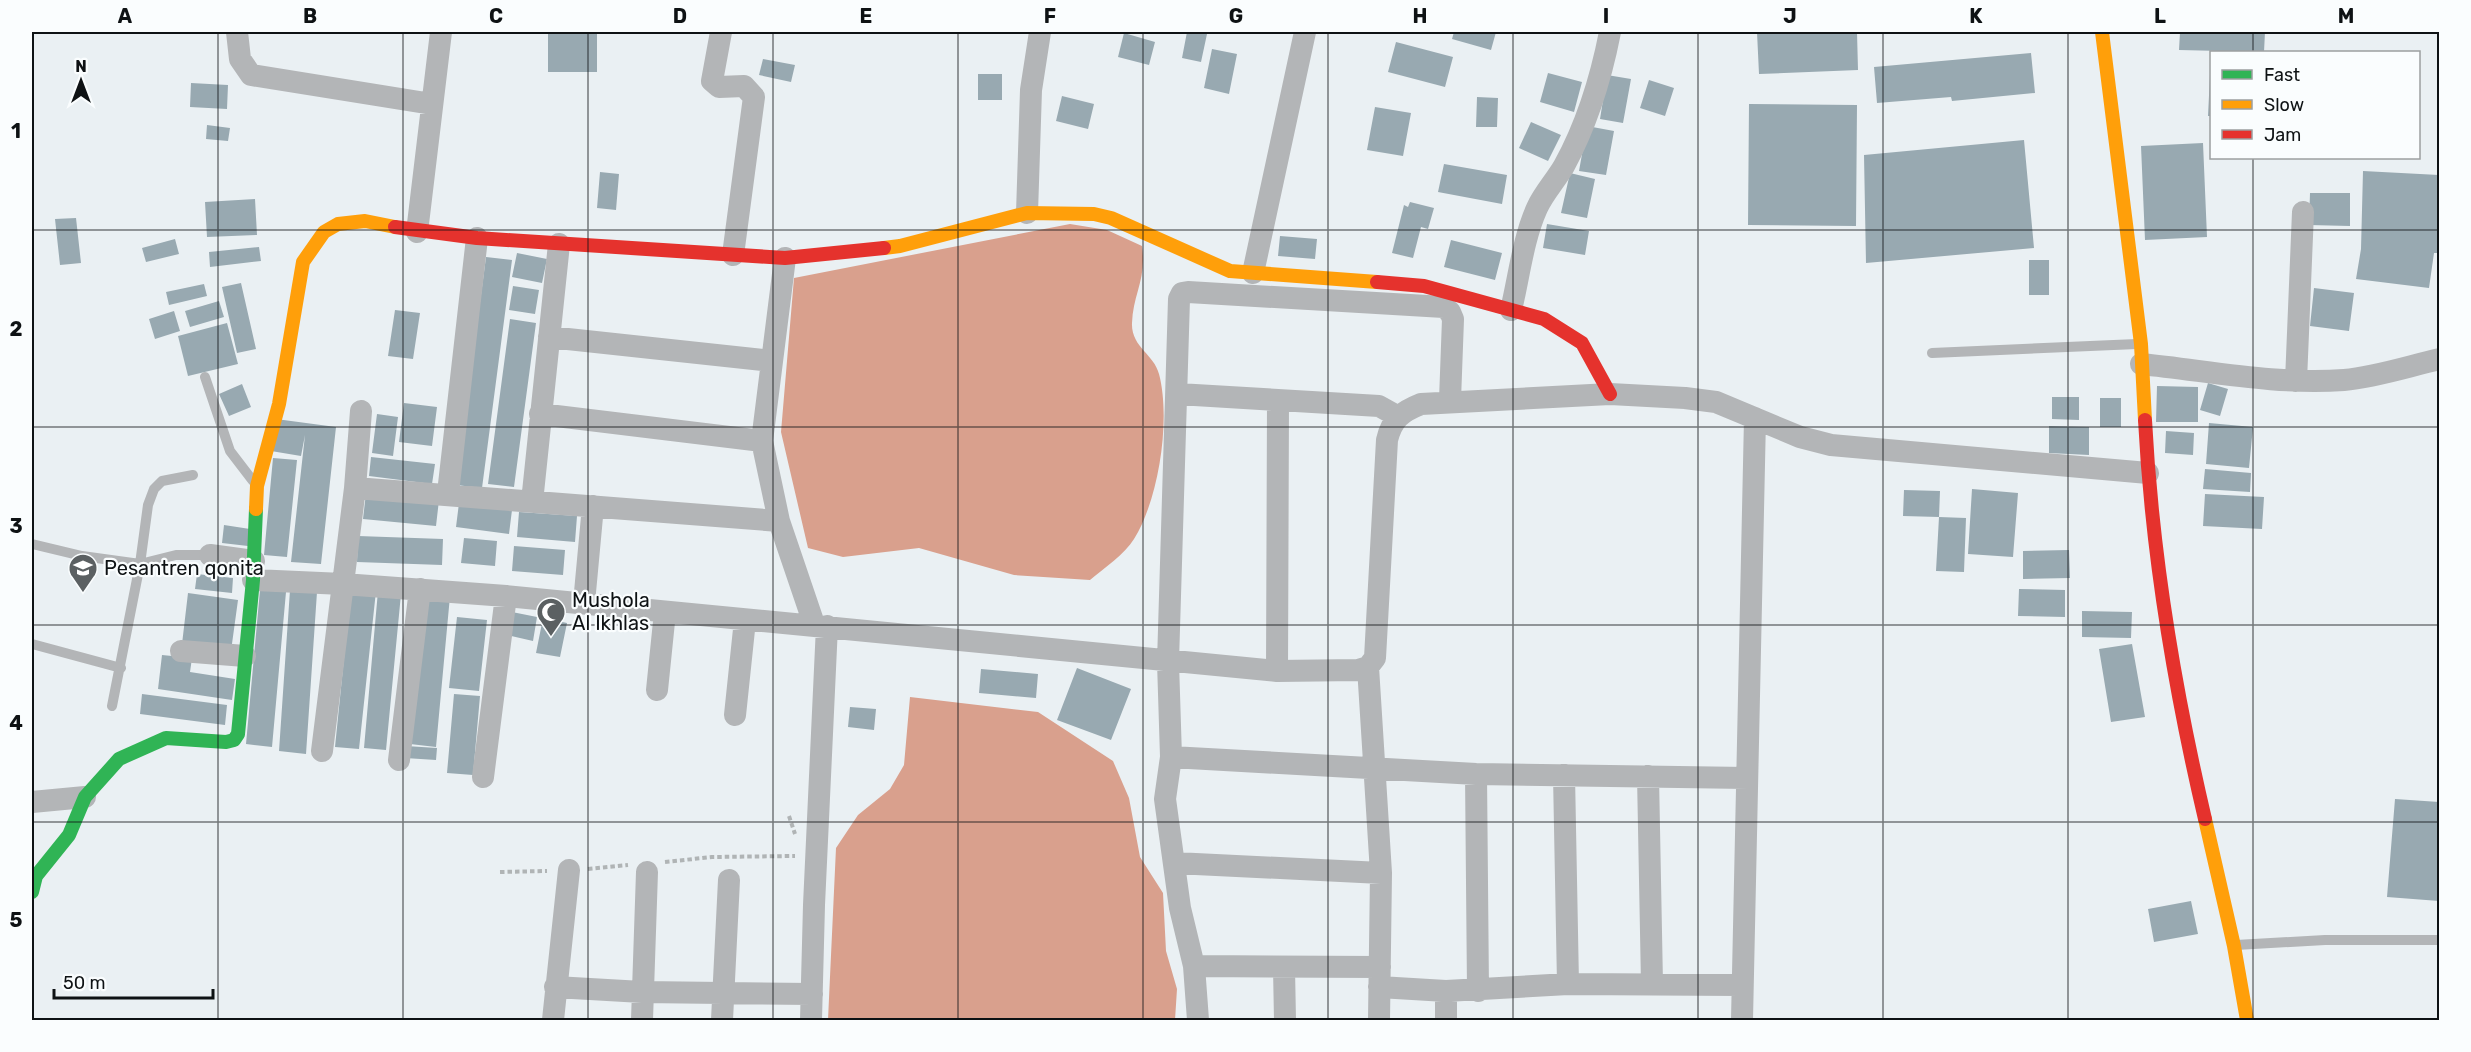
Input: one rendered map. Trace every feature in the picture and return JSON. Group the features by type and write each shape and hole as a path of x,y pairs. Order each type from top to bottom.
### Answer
{"street":[{"path":"237,32 240,59 251,75 432,104"},
{"path":"417,232 441,32"},
{"path":"721,32 712,81 719,87 744,86 751,90 754,97 733,255"},
{"path":"1027,213 1031,90 1040,32"},
{"path":"1252,273 1305,32"},
{"path":"1511,310 1532,220 1538,205 1565,164 1579,135 1597,86 1610,32"},
{"path":"2102,32 2141,354 2148,473 2159,583 2183,724 2234,946 2247,1020"},
{"path":"2296,381 2303,212"},
{"path":"32,892 36,876 69,835 85,797 119,759 150,743 175,738 226,742 234,740 238,734 254,571 257,486 279,404 303,262 312,246 324,232 338,224 365,221 417,232 477,238 785,258 900,246 1027,213 1094,214 1111,218 1230,271 1424,286 1544,319 1582,343 1610,394"},
{"path":"448,493 477,238"},
{"path":"532,502 559,244"},
{"path":"785,258 762,441 780,521 821,625 812,1020"},
{"path":"1198,1020 1194,966 1185,940 1165,799 1171,758 1168,662 1178,394 1179,299 1182,293 1188,292 1444,307 1453,319 1450,400"},
{"path":"549,337 772,362"},
{"path":"2141,354 2259,380 2296,381 2347,379 2439,359"},
{"path":"1178,394 1278,402 1379,406 1397,416"},
{"path":"210,555 254,571 343,584 506,596 745,620 821,625 1168,662 1277,671 1358,670 1368,667 1376,658 1387,440 1390,426 1397,416 1421,404 1450,400 1610,394 1716,402 1800,437 1831,445 2148,473"},
{"path":"1277,671 1278,402"},
{"path":"321,751 355,488 361,411"},
{"path":"540,414 762,441"},
{"path":"1742,1020 1755,418"},
{"path":"355,488 448,493 532,502 780,521"},
{"path":"584,603 593,506"},
{"path":"399,760 420,589"},
{"path":"483,777 506,596"},
{"path":"657,690 665,612"},
{"path":"735,715 745,620"},
{"path":"181,651 245,656"},
{"path":"1368,667 1381,873 1379,1020"},
{"path":"1171,758 1476,774 1747,778"},
{"path":"1476,774 1478,990"},
{"path":"1564,775 1568,984"},
{"path":"1648,776 1652,984"},
{"path":"32,802 85,797"},
{"path":"1175,863 1381,873"},
{"path":"642,1020 643,866"},
{"path":"553,1020 569,870"},
{"path":"722,1020 729,880"},
{"path":"1194,966 1284,968 1379,977 1446,991 1568,984 1741,985"},
{"path":"1284,968 1285,1020"},
{"path":"555,987 642,992 812,994"},
{"path":"1446,991 1446,1020"}],"lane":[{"path":"1932,353 2141,354"},
{"path":"205,377 230,451 257,486"},
{"path":"112,706 140,564 148,505 154,489 162,481 193,474"},
{"path":"32,544 82,556 140,564 176,555 210,555"},
{"path":"32,644 121,668"},
{"path":"2234,946 2325,940 2439,940"}],"path":[{"path":"789,816 799,845"},
{"path":"500,872 643,866 712,857 802,855"}],"shaded area":[{"path":"1070,224 1107,230 1142,246 1143,267 1133,313 1133,331 1135,338 1153,361 1159,374 1164,413 1156,481 1143,522 1130,545 1090,580 1014,575 919,548 843,557 808,548 781,432 794,278"},
{"path":"910,697 1038,712 1113,761 1129,798 1140,857 1163,893 1166,951 1177,989 1175,1020 828,1020 836,848 858,815 890,789 904,765"}],"building":[{"path":"548,32 597,32 597,72 548,72"},
{"path":"1187,32 1207,34 1201,62 1182,58"},
{"path":"1454,32 1496,32 1491,50 1452,39"},
{"path":"1757,32 1857,32 1858,70 1759,74"},
{"path":"2180,32 2265,32 2264,51 2179,50"},
{"path":"1124,33 1155,42 1149,65 1118,57"},
{"path":"1396,42 1453,57 1445,87 1388,72"},
{"path":"1212,49 1237,54 1229,94 1204,88"},
{"path":"2031,53 2035,93 1952,101 1951,97 1877,103 1874,67"},
{"path":"763,59 795,65 791,82 759,75"},
{"path":"1548,73 1582,82 1574,112 1540,102"},
{"path":"978,74 1002,74 1002,100 978,100"},
{"path":"1607,75 1631,79 1623,123 1600,119"},
{"path":"2210,75 2210,116 2208,116"},
{"path":"1649,80 1674,88 1665,116 1640,108"},
{"path":"191,83 228,85 227,109 190,107"},
{"path":"1062,96 1094,104 1088,129 1056,121"},
{"path":"1477,97 1498,98 1497,127 1476,127"},
{"path":"1749,104 1857,105 1856,226 1748,225"},
{"path":"1375,107 1411,113 1403,156 1367,150"},
{"path":"1531,122 1561,135 1548,161 1519,148"},
{"path":"207,125 230,128 228,141 206,139"},
{"path":"1587,126 1614,131 1606,175 1579,171"},
{"path":"2024,140 2034,248 1866,263 1864,155"},
{"path":"2203,143 2207,237 2145,240 2141,146"},
{"path":"1444,164 1507,175 1502,204 1438,192"},
{"path":"2363,171 2439,175 2439,253 2434,253 2429,288 2356,279 2361,249"},
{"path":"600,172 619,174 616,210 597,208"},
{"path":"1570,173 1595,179 1587,218 1561,213"},
{"path":"2310,193 2350,193 2350,226 2309,225"},
{"path":"255,199 257,235 207,237 205,202"},
{"path":"1410,202 1434,208 1428,229 1421,227 1413,258 1392,253 1404,205 1408,207"},
{"path":"76,218 81,263 60,265 55,219"},
{"path":"1547,224 1589,231 1585,255 1543,248"},
{"path":"1280,236 1317,239 1315,259 1278,256"},
{"path":"175,239 179,254 146,262 142,248"},
{"path":"1451,240 1502,253 1495,280 1444,267"},
{"path":"259,247 261,261 210,267 209,252"},
{"path":"517,253 547,259 542,283 512,277"},
{"path":"486,257 512,260 482,488 456,485"},
{"path":"2029,260 2049,260 2049,295 2029,295"},
{"path":"241,283 256,349 237,353 222,287"},
{"path":"204,284 207,296 169,305 166,292"},
{"path":"513,286 539,290 535,314 509,310"},
{"path":"2314,288 2354,293 2349,331 2310,326"},
{"path":"219,301 224,317 190,327 185,311"},
{"path":"395,310 420,313 413,359 388,356"},
{"path":"174,311 180,331 155,339 149,319"},
{"path":"510,319 536,323 514,487 488,484"},
{"path":"227,323 238,364 188,376 178,336"},
{"path":"2208,383 2228,389 2220,416 2200,410"},
{"path":"242,384 251,407 229,416 219,394"},
{"path":"2157,386 2198,387 2198,422 2156,422"},
{"path":"2052,397 2079,397 2079,420 2052,419"},
{"path":"2100,398 2121,398 2121,427 2100,427"},
{"path":"404,403 437,407 432,446 399,442"},
{"path":"377,414 398,417 393,456 372,453"},
{"path":"276,419 336,427 321,564 291,562 305,435 301,456 271,451"},
{"path":"2209,423 2253,427 2249,468 2206,464"},
{"path":"2049,426 2089,427 2089,455 2049,453"},
{"path":"2166,431 2194,433 2193,455 2165,453"},
{"path":"371,457 435,464 432,484 369,476"},
{"path":"273,458 297,460 287,557 264,555"},
{"path":"2205,469 2251,473 2250,492 2203,489"},
{"path":"1972,489 2018,493 2013,557 1968,554"},
{"path":"1904,490 1940,491 1939,517 1903,516"},
{"path":"366,493 439,500 436,526 363,519"},
{"path":"2205,494 2264,497 2262,529 2203,526"},
{"path":"459,503 512,510 509,534 456,527"},
{"path":"519,512 577,516 575,542 517,537"},
{"path":"1939,517 1966,518 1964,572 1936,571"},
{"path":"224,525 250,529 248,546 222,543"},
{"path":"358,536 443,539 442,565 357,562"},
{"path":"464,538 497,541 495,566 461,563"},
{"path":"514,546 565,550 563,575 512,571"},
{"path":"2069,550 2070,578 2023,579 2023,551"},
{"path":"197,574 233,578 232,593 195,589"},
{"path":"351,589 376,591 359,749 335,747"},
{"path":"2019,589 2065,590 2065,617 2018,616"},
{"path":"260,590 286,592 272,747 246,744"},
{"path":"290,590 317,592 306,754 279,751"},
{"path":"378,591 401,594 386,750 364,748"},
{"path":"188,593 238,600 231,651 182,644"},
{"path":"425,594 450,596 436,747 410,744"},
{"path":"2082,611 2132,612 2131,638 2082,637"},
{"path":"512,612 537,617 533,641 507,635"},
{"path":"457,617 487,620 479,691 449,688"},
{"name":"Mushola Al Ikhlas","path":"543,618 567,623 560,657 536,653"},
{"path":"2132,644 2145,717 2111,722 2099,649"},
{"path":"162,655 192,658 190,672 235,679 232,700 158,689"},
{"path":"1077,668 1131,689 1111,740 1057,720"},
{"path":"981,669 1038,674 1036,698 979,693"},
{"path":"142,694 227,705 225,725 140,714"},
{"path":"454,694 480,696 473,775 447,773"},
{"path":"850,707 876,709 874,730 848,727"},
{"path":"406,746 437,748 436,760 405,758"},
{"path":"2395,799 2439,802 2439,901 2387,897"},
{"path":"2191,901 2198,934 2154,942 2148,909"}],"traffic: fast":[{"path":"32,892 36,876 69,835 85,797 119,759 166,738 226,742 234,740 238,734 253,580 256,509"}],"traffic: slow":[{"path":"2102,32 2141,344 2145,420"},
{"path":"884,248 900,246 1027,213 1094,214 1111,218 1230,271 1377,282"},
{"path":"256,509 257,486 279,404 303,262 324,232 338,224 365,221 395,227"},
{"path":"2205,819 2234,946 2247,1020"}],"traffic: jam":[{"path":"395,227 477,238 785,258 884,248"},
{"path":"1377,282 1424,286 1544,319 1582,343 1610,394"},
{"path":"2145,420 2153,521 2166,621 2205,819"}],"place":[{"name":"Pesantren qonita","path":"83,594"},
{"name":"Mushola Al Ikhlas","path":"551,638"}]}
